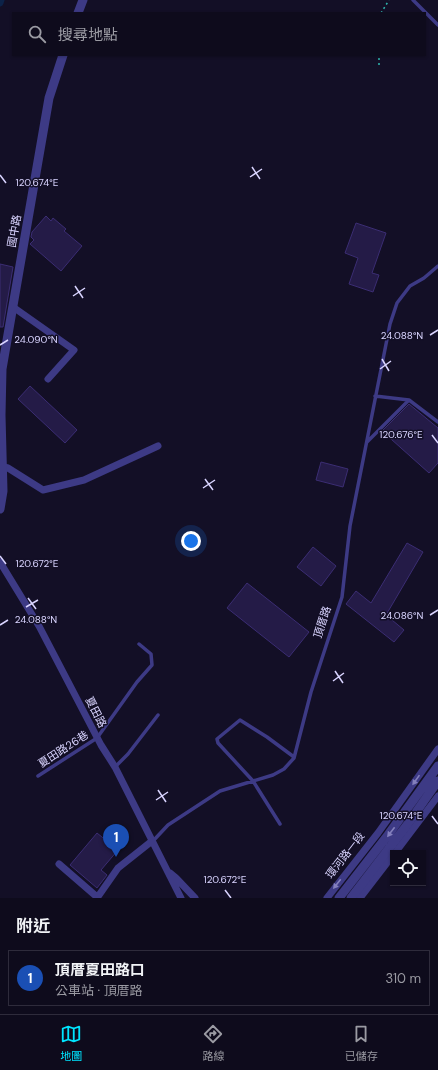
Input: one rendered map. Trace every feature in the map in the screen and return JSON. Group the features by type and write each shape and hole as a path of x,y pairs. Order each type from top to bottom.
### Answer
{"street":[{"path":"78,12 83,0"},
{"name":"國中路","path":"0,510 3,491 1,467 2,369 49,98 63,56"},
{"path":"13,307 74,350 48,379"},
{"path":"1,467 8,468 43,490 84,480 158,446"},
{"name":"夏田路","path":"0,562 39,626 97,738 115,766 181,898"},
{"name":"環河路一段","path":"327,898 378,833 438,748"},
{"name":"環河路一段","path":"339,898 388,835 438,766"},
{"path":"351,898 407,825 438,781"},
{"path":"397,850 438,796"},
{"path":"59,864 97,898 118,868 152,841"},
{"path":"360,898 390,859"},
{"path":"169,873 176,878 195,898"}],"lane":[{"path":"414,0 426,12"},
{"path":"426,12 438,25"},
{"name":"頂厝路","path":"294,757 311,692 342,597 350,526 390,324 397,303 410,286 424,278 438,266"},
{"path":"375,396 409,400 438,422"},
{"path":"366,442 409,400"},
{"path":"97,738 137,682 152,665 151,654 139,644"},
{"path":"115,766 128,754 158,716"},
{"path":"152,841 168,825 220,791 253,781 284,769 294,757 268,737 240,720 217,739 218,743 253,781 280,824"},
{"name":"夏田路26巷","path":"38,776 97,738"}],"path":[{"path":"382,12 389,0"},
{"path":"379,56 379,65"}],"building":[{"path":"46,216 51,221 53,218 66,229 64,231 82,246 61,271 30,244 34,240 31,237 32,232"},
{"path":"356,223 386,233 372,273 379,275 373,292 349,284 358,258 345,253"},
{"path":"0,264 13,267 3,327 0,327"},
{"path":"30,386 77,430 65,443 18,399"},
{"path":"409,404 438,428 438,463 429,473 382,431"},
{"path":"321,462 348,469 343,487 316,480"},
{"path":"407,543 423,552 386,615 404,630 394,642 346,604 356,591 371,603"},
{"path":"313,547 336,566 321,586 297,567"},
{"path":"247,583 309,632 289,657 227,608"},
{"path":"97,833 118,850 101,870 107,875 97,888 70,865"}],"place":[{"name":"頂厝夏田路口","path":"116,857"}]}
